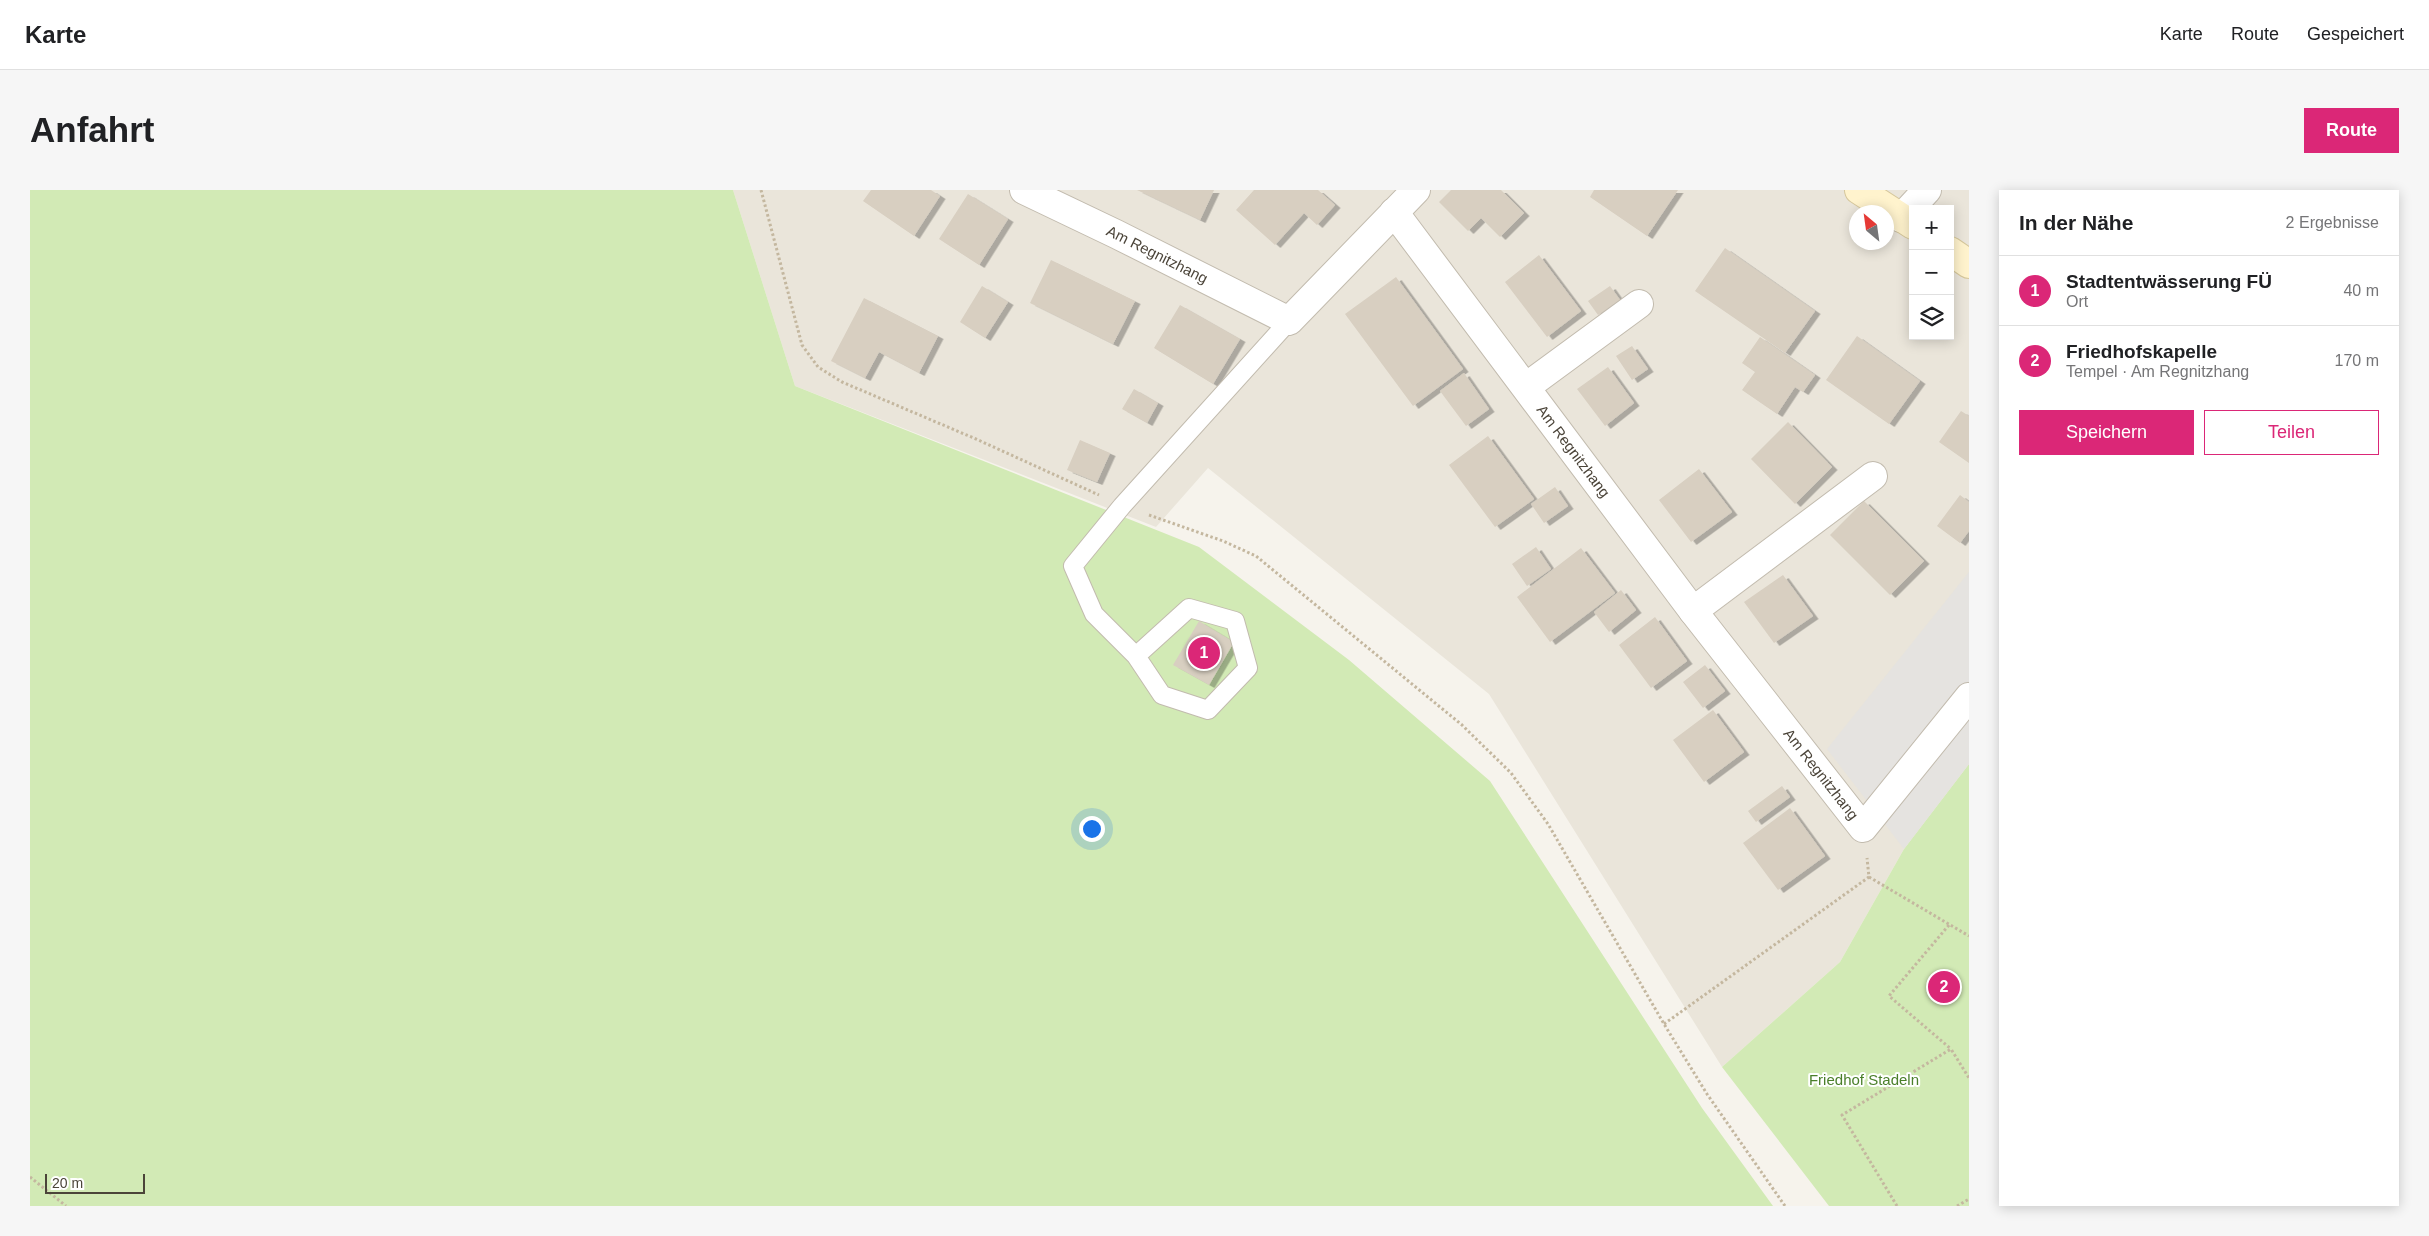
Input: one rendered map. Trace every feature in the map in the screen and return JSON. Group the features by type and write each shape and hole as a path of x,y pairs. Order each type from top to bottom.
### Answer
{"main road":[{"path":"1859,190 1907,221"},
{"path":"1954,254 1969,264"}],"street":[{"name":"Am Regnitzhang","path":"1024,190 1289,321"},
{"path":"1289,321 1416,190"},
{"path":"1907,221 1927,190"},
{"name":"Am Regnitzhang","path":"1394,212 1693,611 1863,828 1969,697"},
{"path":"1526,388 1639,304"},
{"path":"1693,611 1873,476"}],"lane":[{"path":"1136,656 1189,608 1235,621 1248,668 1208,710 1162,695 1136,656 1094,614 1073,566 1122,506 1289,321"}],"path":[{"path":"761,190 802,345 818,367 842,382 976,439 1122,506 1223,541 1256,556 1462,724 1512,773 1548,824 1664,1024 1707,1094 1785,1206"},
{"path":"1863,828 1869,877"},
{"path":"1664,1024 1869,877"},
{"path":"1869,877 1969,936"},
{"path":"1949,925 1889,996 1951,1049 1968,1073 1969,1078"},
{"path":"1897,1206 1842,1114 1951,1049"},
{"path":"30,1177 66,1206"},
{"path":"1957,1206 1969,1199"}],"shaded area":[{"path":"733,190 1969,190 1969,764 1904,849 1840,962 1722,1067 1489,694 1208,468 1156,527 795,386"},
{"path":"1969,572 1969,764 1904,849 1827,749"}],"green space":[{"path":"30,190 733,190 795,386 1199,547 1349,660 1490,781 1702,1108 1773,1206 30,1206"},
{"name":"Friedhof Stadeln","path":"1969,764 1969,1206 1829,1206 1722,1067 1840,962 1904,849"}],"building":[{"path":"871,190 931,190 940,196 914,236 863,201"},
{"path":"1137,190 1214,190 1200,220"},
{"path":"1254,190 1318,190 1335,205 1317,225 1304,213 1275,245 1236,210"},
{"path":"1451,190 1501,190 1524,213 1500,237 1481,218 1468,231 1439,202"},
{"path":"1594,190 1678,190 1647,236 1590,197"},
{"path":"968,194 1008,219 979,265 939,239"},
{"path":"1725,248 1815,311 1785,353 1695,291"},
{"path":"1539,255 1581,311 1547,337 1505,282"},
{"path":"1051,260 1135,301 1113,344 1030,303"},
{"path":"1396,277 1463,369 1413,406 1345,314"},
{"path":"982,286 1008,302 985,338 960,322"},
{"path":"1610,286 1620,300 1598,315 1588,301"},
{"path":"864,298 938,336 919,373 879,352 865,378 831,361"},
{"path":"1180,305 1240,339 1213,384 1154,348"},
{"path":"1857,336 1920,381 1889,424 1826,380"},
{"path":"1760,337 1815,375 1803,392 1795,387 1777,414 1742,390 1755,372 1742,363"},
{"path":"1632,346 1648,369 1632,380 1616,356"},
{"path":"1608,367 1634,403 1605,426 1577,389"},
{"path":"1464,373 1489,409 1466,426 1440,391"},
{"path":"1134,389 1158,403 1147,423 1122,409"},
{"path":"1961,411 1969,416 1969,463 1939,442"},
{"path":"1788,422 1832,467 1795,504 1751,459"},
{"path":"1488,436 1534,499 1495,527 1449,465"},
{"path":"1080,440 1110,453 1097,482 1067,470"},
{"path":"1699,469 1732,512 1691,542 1659,500"},
{"path":"1555,487 1568,506 1544,523 1531,504"},
{"path":"1960,495 1969,502 1969,531 1960,543 1937,526"},
{"path":"1864,501 1924,561 1890,595 1830,535"},
{"path":"1536,547 1551,569 1527,586 1512,564"},
{"path":"1581,548 1615,593 1550,642 1517,597"},
{"path":"1783,575 1813,616 1774,643 1744,602"},
{"path":"1621,590 1636,610 1609,632 1594,612"},
{"path":"1655,617 1687,661 1651,688 1619,645"},
{"path":"1199,621 1234,642 1209,685 1173,665"},
{"path":"1705,665 1725,691 1703,708 1683,682"},
{"path":"1713,710 1744,752 1704,782 1673,740"},
{"path":"1782,786 1790,797 1756,822 1748,811"},
{"path":"1790,808 1825,856 1778,890 1743,843"}],"place":[{"name":"Stadtentwässerung FÜ","path":"1204,653"},
{"name":"Friedhofskapelle","path":"1944,987"}]}
